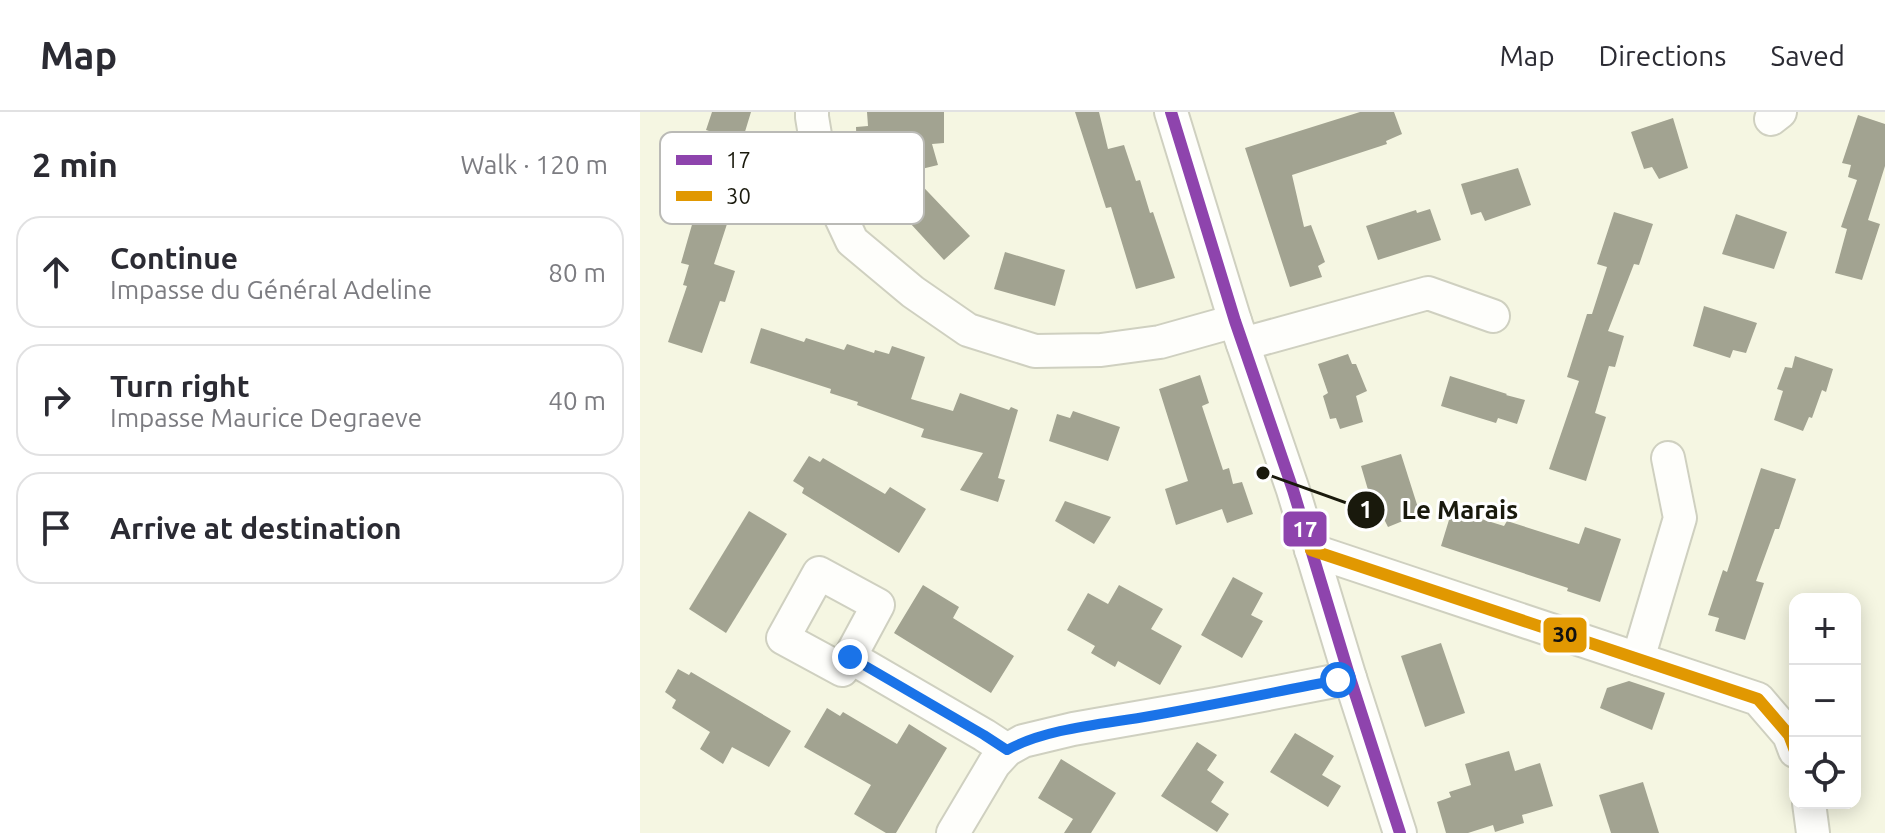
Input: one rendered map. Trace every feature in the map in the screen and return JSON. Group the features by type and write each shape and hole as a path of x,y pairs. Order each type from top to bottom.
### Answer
{"street":[{"path":"812,112 814,132"},
{"path":"1179,114 1239,332 1293,490 1400,833"},
{"path":"844,224 852,241 913,292 968,330 1035,351 1101,350 1239,332 1428,293 1493,316"},
{"path":"1638,659 1680,518 1668,458"},
{"path":"1311,550 1758,699 1790,737"},
{"path":"850,657 1007,750"},
{"path":"953,833 994,764 1007,750 1023,741 1350,678"},
{"path":"1810,809 1813,833"}],"building":[{"path":"712,112 751,112 745,132 706,130"},
{"path":"867,112 944,112 944,143 932,144 938,165 924,168 924,132 856,132 856,127 868,126"},
{"path":"1075,112 1099,112 1108,149 1124,145 1136,181 1140,180 1150,213 1153,212 1175,278 1136,289 1111,207 1106,208"},
{"path":"1360,112 1394,112 1402,134 1386,141 1387,144 1292,175 1304,227 1311,225 1325,262 1318,266 1322,277 1290,287 1245,148"},
{"path":"1858,115 1885,124 1885,166 1868,220 1880,224 1862,280 1835,273 1847,229 1841,227 1857,180 1848,177 1851,165 1842,163"},
{"path":"1673,118 1688,168 1659,179 1652,167 1644,169 1631,132"},
{"path":"1518,168 1531,205 1485,221 1481,212 1471,215 1461,184"},
{"path":"924,188 970,236 944,260 911,224 924,224"},
{"path":"1430,209 1441,240 1378,260 1366,226 1416,210 1417,213"},
{"path":"1614,212 1653,224 1639,265 1634,264 1608,331 1624,336 1615,367 1609,366 1595,413 1606,417 1586,481 1549,469 1579,381 1567,377 1587,314 1592,314 1607,267 1597,264"},
{"path":"1736,214 1787,232 1774,269 1722,254"},
{"path":"692,224 727,224 714,264 735,271 725,302 720,301 702,353 668,342 687,286 683,285 689,265 681,263"},
{"path":"1005,252 1065,270 1055,306 994,289"},
{"path":"1704,306 1757,323 1746,353 1733,350 1730,358 1693,346"},
{"path":"761,328 804,342 806,338 844,350 847,344 874,353 875,350 889,354 892,346 925,357 911,399 953,411 960,393 1009,410 1011,407 1018,410 998,478 1005,480 998,502 960,490 983,453 921,437 924,429 857,405 858,402 830,393 831,389 750,363"},
{"path":"1348,354 1352,364 1356,364 1367,391 1356,396 1363,422 1340,429 1336,418 1330,419 1323,396 1328,393 1318,364"},
{"path":"1795,356 1833,369 1826,392 1822,390 1812,418 1809,417 1803,431 1774,420 1783,391 1777,389 1785,367 1792,368"},
{"path":"1200,375 1209,403 1202,406 1223,470 1229,468 1233,484 1242,482 1253,514 1227,523 1222,509 1176,525 1165,489 1188,481 1159,389"},
{"path":"1450,376 1525,400 1517,424 1498,418 1496,423 1441,406"},
{"path":"1073,411 1120,427 1108,461 1049,441 1057,414 1070,418"},
{"path":"1401,454 1420,514 1388,527 1382,515 1376,517 1361,466"},
{"path":"809,456 820,462 823,458 885,494 890,487 926,509 899,553 802,493 804,488 793,481"},
{"path":"1761,468 1796,479 1779,529 1775,529 1756,581 1764,583 1745,640 1715,631 1719,618 1708,615 1723,570 1727,572"},
{"path":"1065,501 1111,517 1094,544 1055,521"},
{"path":"1452,510 1504,526 1507,521 1579,544 1585,527 1621,539 1600,602 1567,591 1568,588 1441,546"},
{"path":"749,511 787,534 726,633 689,609"},
{"path":"1233,577 1263,593 1251,615 1263,621 1242,658 1201,635"},
{"path":"923,585 959,607 953,618 1014,656 991,693 894,633"},
{"path":"1119,585 1163,609 1151,629 1182,646 1160,685 1118,661 1115,667 1091,653 1095,646 1067,630 1088,593 1108,604"},
{"path":"1441,643 1465,713 1425,727 1401,656"},
{"path":"678,669 689,675 691,672 791,731 769,767 732,747 723,764 700,749 710,732 672,708 676,700 665,692"},
{"path":"1629,681 1665,693 1652,730 1600,708 1607,688"},
{"path":"827,708 840,716 843,712 897,744 909,724 947,748 896,833 886,833 854,814 871,785 804,747"},
{"path":"1295,733 1334,756 1322,775 1341,786 1328,807 1270,772"},
{"path":"1197,742 1217,755 1207,770 1224,782 1211,802 1229,814 1217,832 1161,796"},
{"path":"1509,751 1515,771 1540,763 1553,806 1522,815 1524,823 1495,832 1493,825 1468,833 1446,833 1437,802 1451,797 1449,792 1471,785 1465,764"},
{"path":"1061,759 1116,793 1091,833 1064,833 1073,819 1038,798"},
{"path":"1643,782 1659,833 1611,833 1599,795"}],"transit line":[{"name":"17","path":"1171,112 1400,833"},
{"name":"30","path":"1311,550 1758,699 1790,737"}],"place":[{"name":"Le Marais","path":"1263,473"}],"route":[{"path":"850,657 1007,750 1023,741 1073,729 1338,680"}]}
